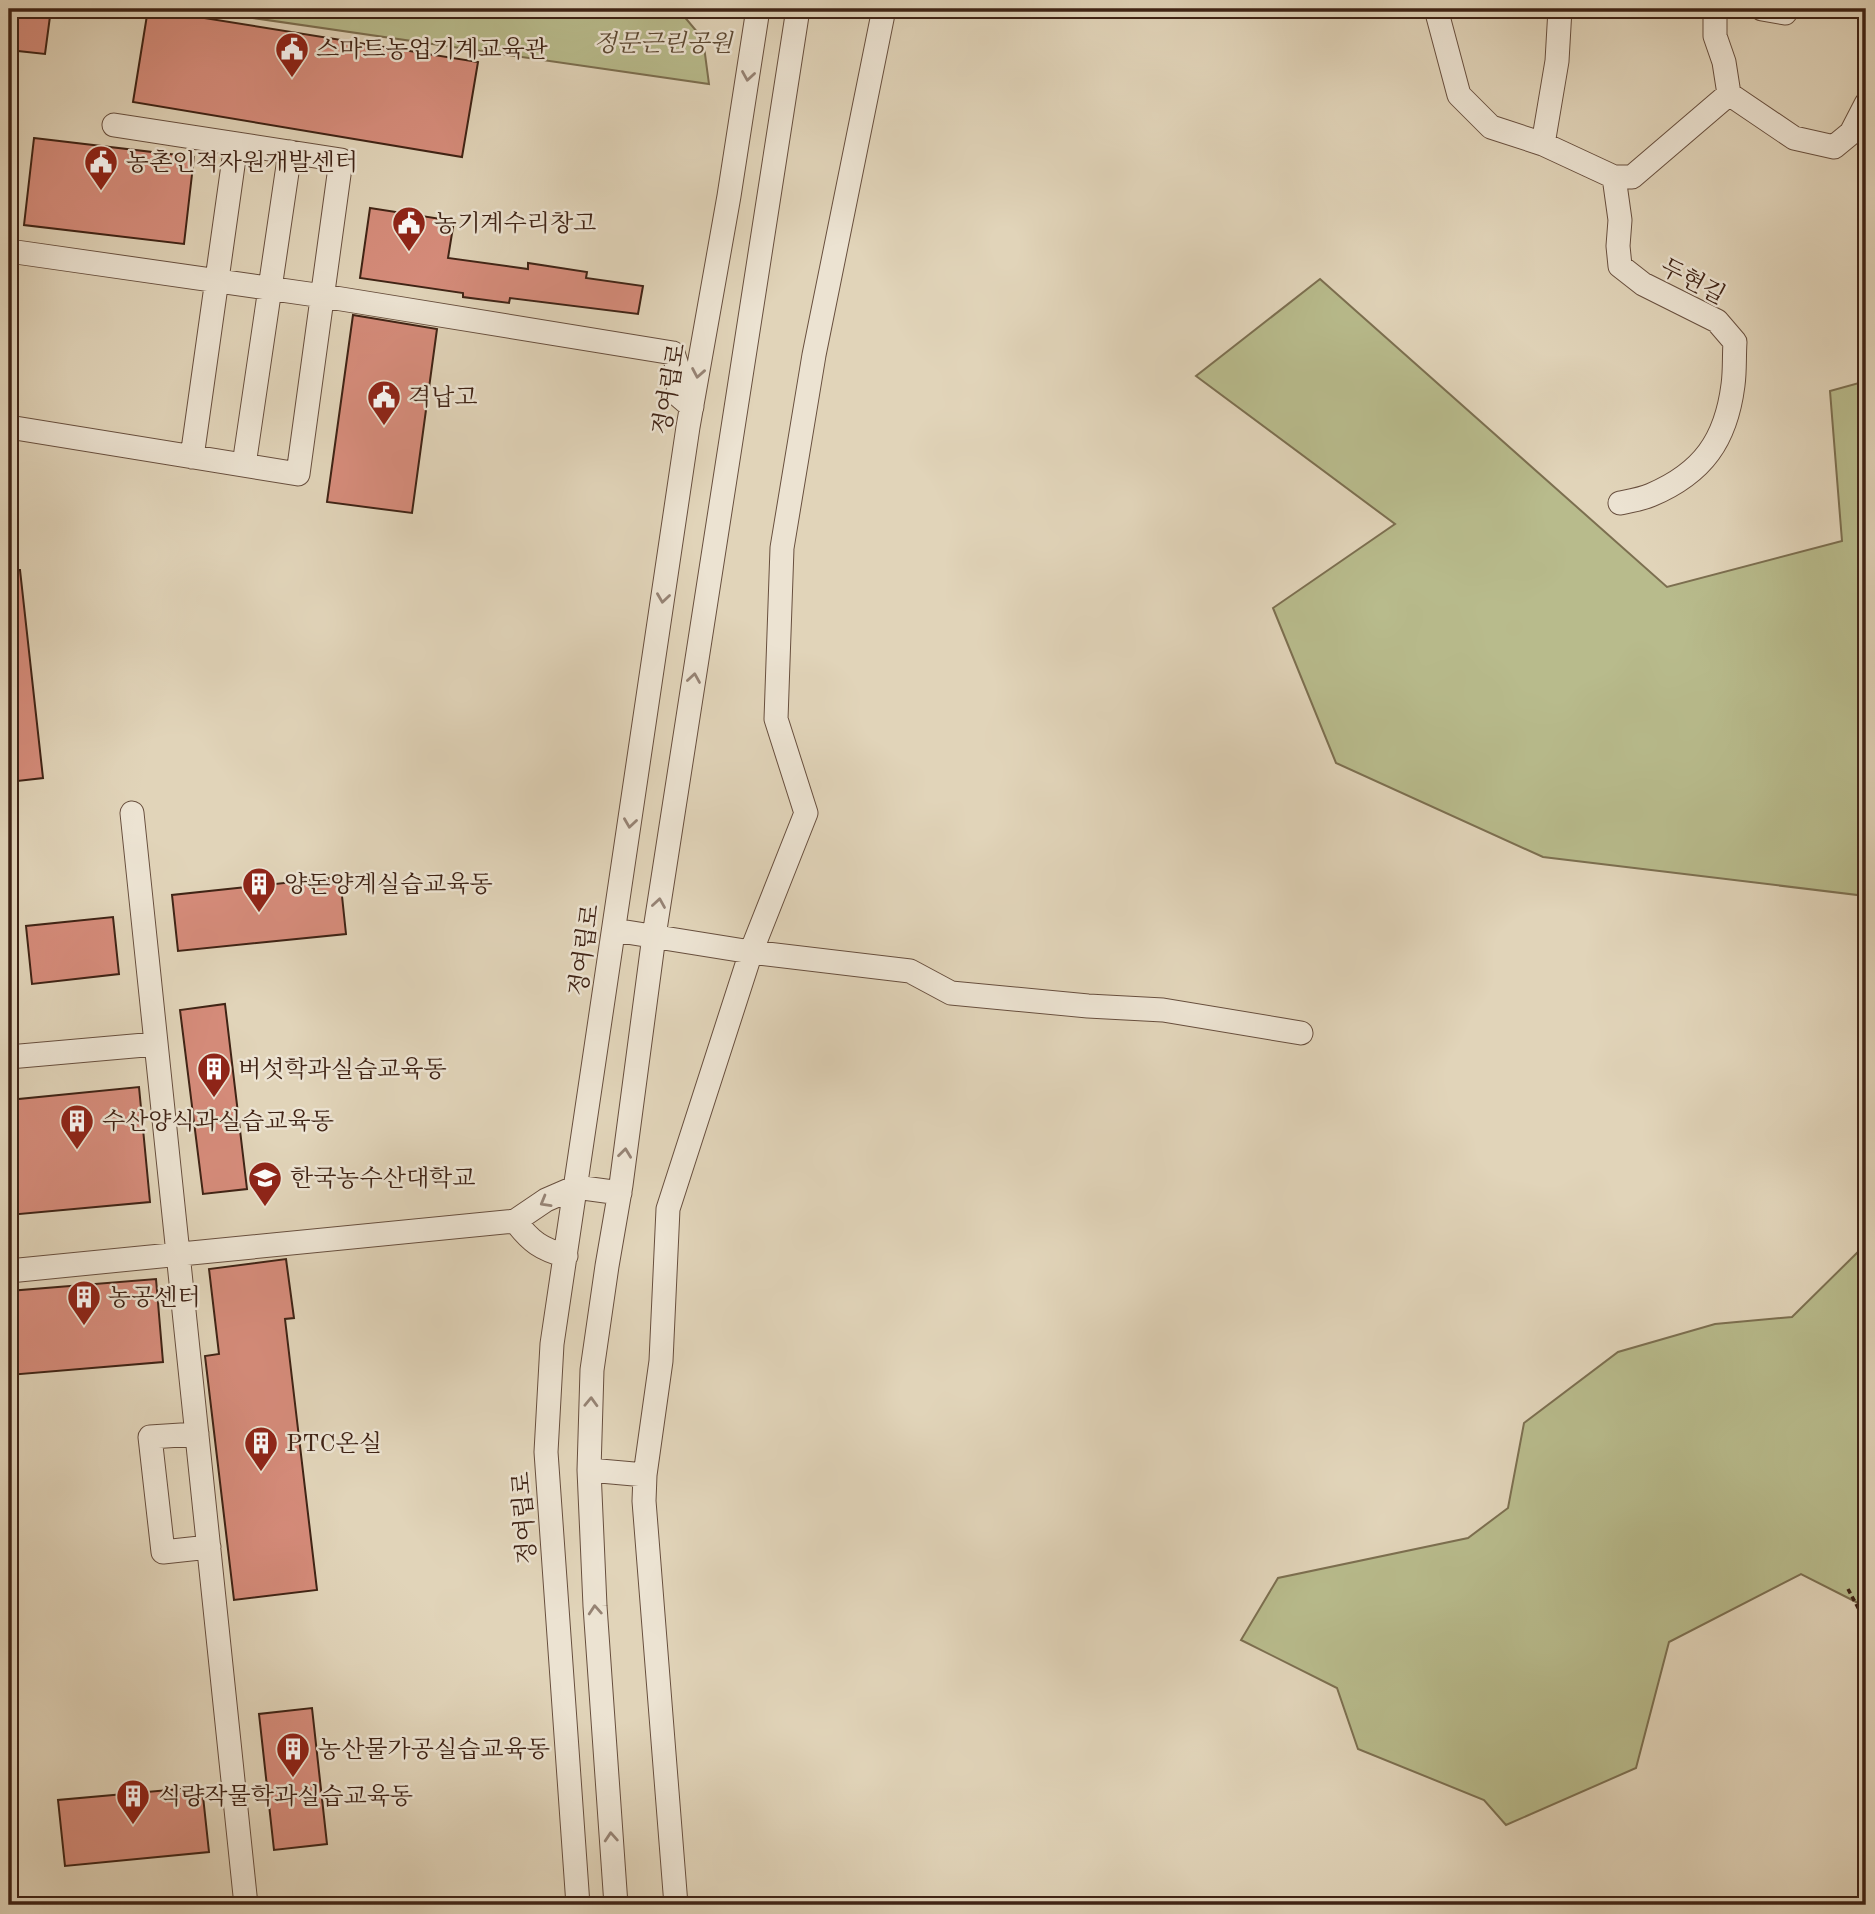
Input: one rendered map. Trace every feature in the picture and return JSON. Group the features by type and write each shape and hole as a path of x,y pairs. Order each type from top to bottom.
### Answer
{"street":[{"name":"정여립로","path":"578,1905 546,1452 552,1344 692,407 758,9"},
{"path":"616,1905 595,1606 589,1470 592,1370 620,1193 654,936 798,9"},
{"path":"676,1905 644,1501 645,1475 661,1361 668,1209 751,952 806,813 776,719 782,548 814,355 884,9"},
{"path":"1436,9 1459,95 1491,127 1543,144 1614,177 1632,177 1730,94"},
{"path":"1543,144 1557,61 1560,9"},
{"path":"1715,9 1715,36 1724,62 1730,94 1794,138 1834,147 1851,133 1866,104"},
{"path":"1762,9 1785,13 1788,9"},
{"path":"9,427 298,474 341,160 114,125"},
{"path":"192,457 236,144"},
{"path":"244,465 290,152"},
{"name":"두현길","path":"1614,177 1620,220 1620,266 1643,284 1717,321 1735,342 1734,385 1724,427 1711,452 1686,476 1650,496 1620,503"},
{"path":"9,251 323,296 673,353 691,338 696,311 709,310"},
{"path":"673,353 679,372 678,395 692,407"},
{"path":"132,813 246,1905"},
{"path":"614,930 751,952 910,971 951,993 1163,1010 1301,1033"},
{"path":"9,1056 156,1044"},
{"path":"9,1271 515,1221 546,1200 576,1187 620,1193"},
{"path":"515,1221 525,1234 545,1250 566,1256"},
{"path":"197,1434 150,1437 163,1552 209,1547"},
{"path":"589,1470 645,1475"}],"path":[{"path":"1848,1589 1866,1627"},
{"path":"1856,1905 1866,1891"}],"green space":[{"name":"정문근린공원","path":"191,9 678,9 703,39 709,84"},
{"path":"1320,279 1667,587 1842,541 1830,391 1866,381 1866,896 1543,857 1336,763 1273,608 1395,524 1196,376"},
{"path":"1866,1244 1866,1607 1801,1574 1669,1642 1636,1768 1506,1825 1484,1800 1358,1749 1337,1688 1241,1640 1278,1578 1468,1538 1508,1508 1524,1423 1618,1352 1715,1324 1792,1317"}],"building":[{"path":"9,9 51,9 45,54 9,50"},
{"path":"148,9 478,62 462,157 133,102"},
{"path":"34,138 194,157 184,244 24,225"},
{"path":"370,208 454,221 448,258 528,269 528,263 587,272 586,278 643,286 638,314 510,298 509,303 463,297 463,293 360,278"},
{"path":"353,315 437,329 412,513 327,502"},
{"path":"9,570 20,570 43,778 9,782"},
{"name":"양돈양계실습교육동","path":"340,877 346,934 178,951 172,895"},
{"path":"113,917 119,974 32,984 26,926"},
{"name":"버섯학과실습교육동","path":"225,1004 247,1189 203,1194 180,1010"},
{"name":"수산양식과실습교육동","path":"139,1087 150,1202 9,1215 9,1100"},
{"name":"PTC온실","path":"286,1259 294,1318 285,1319 317,1590 234,1600 205,1356 219,1354 209,1269"},
{"name":"농공센터","path":"156,1279 163,1362 9,1375 9,1291"},
{"name":"농산물가공실습교육동","path":"312,1708 327,1844 274,1850 259,1714"},
{"name":"식량작물학과실습교육동","path":"202,1787 209,1852 65,1866 58,1800"}],"place":[{"name":"스마트농업기계교육관","path":"292,79"},
{"name":"농촌인적자원개발센터","path":"101,192"},
{"name":"농기계수리창고","path":"409,253"},
{"name":"격납고","path":"384,427"},
{"name":"양돈양계실습교육동","path":"259,914"},
{"name":"버섯학과실습교육동","path":"214,1099"},
{"name":"수산양식과실습교육동","path":"77,1151"},
{"name":"한국농수산대학교","path":"265,1208"},
{"name":"농공센터","path":"84,1327"},
{"name":"PTC온실","path":"261,1473"},
{"name":"농산물가공실습교육동","path":"293,1779"},
{"name":"식량작물학과실습교육동","path":"133,1826"}]}
